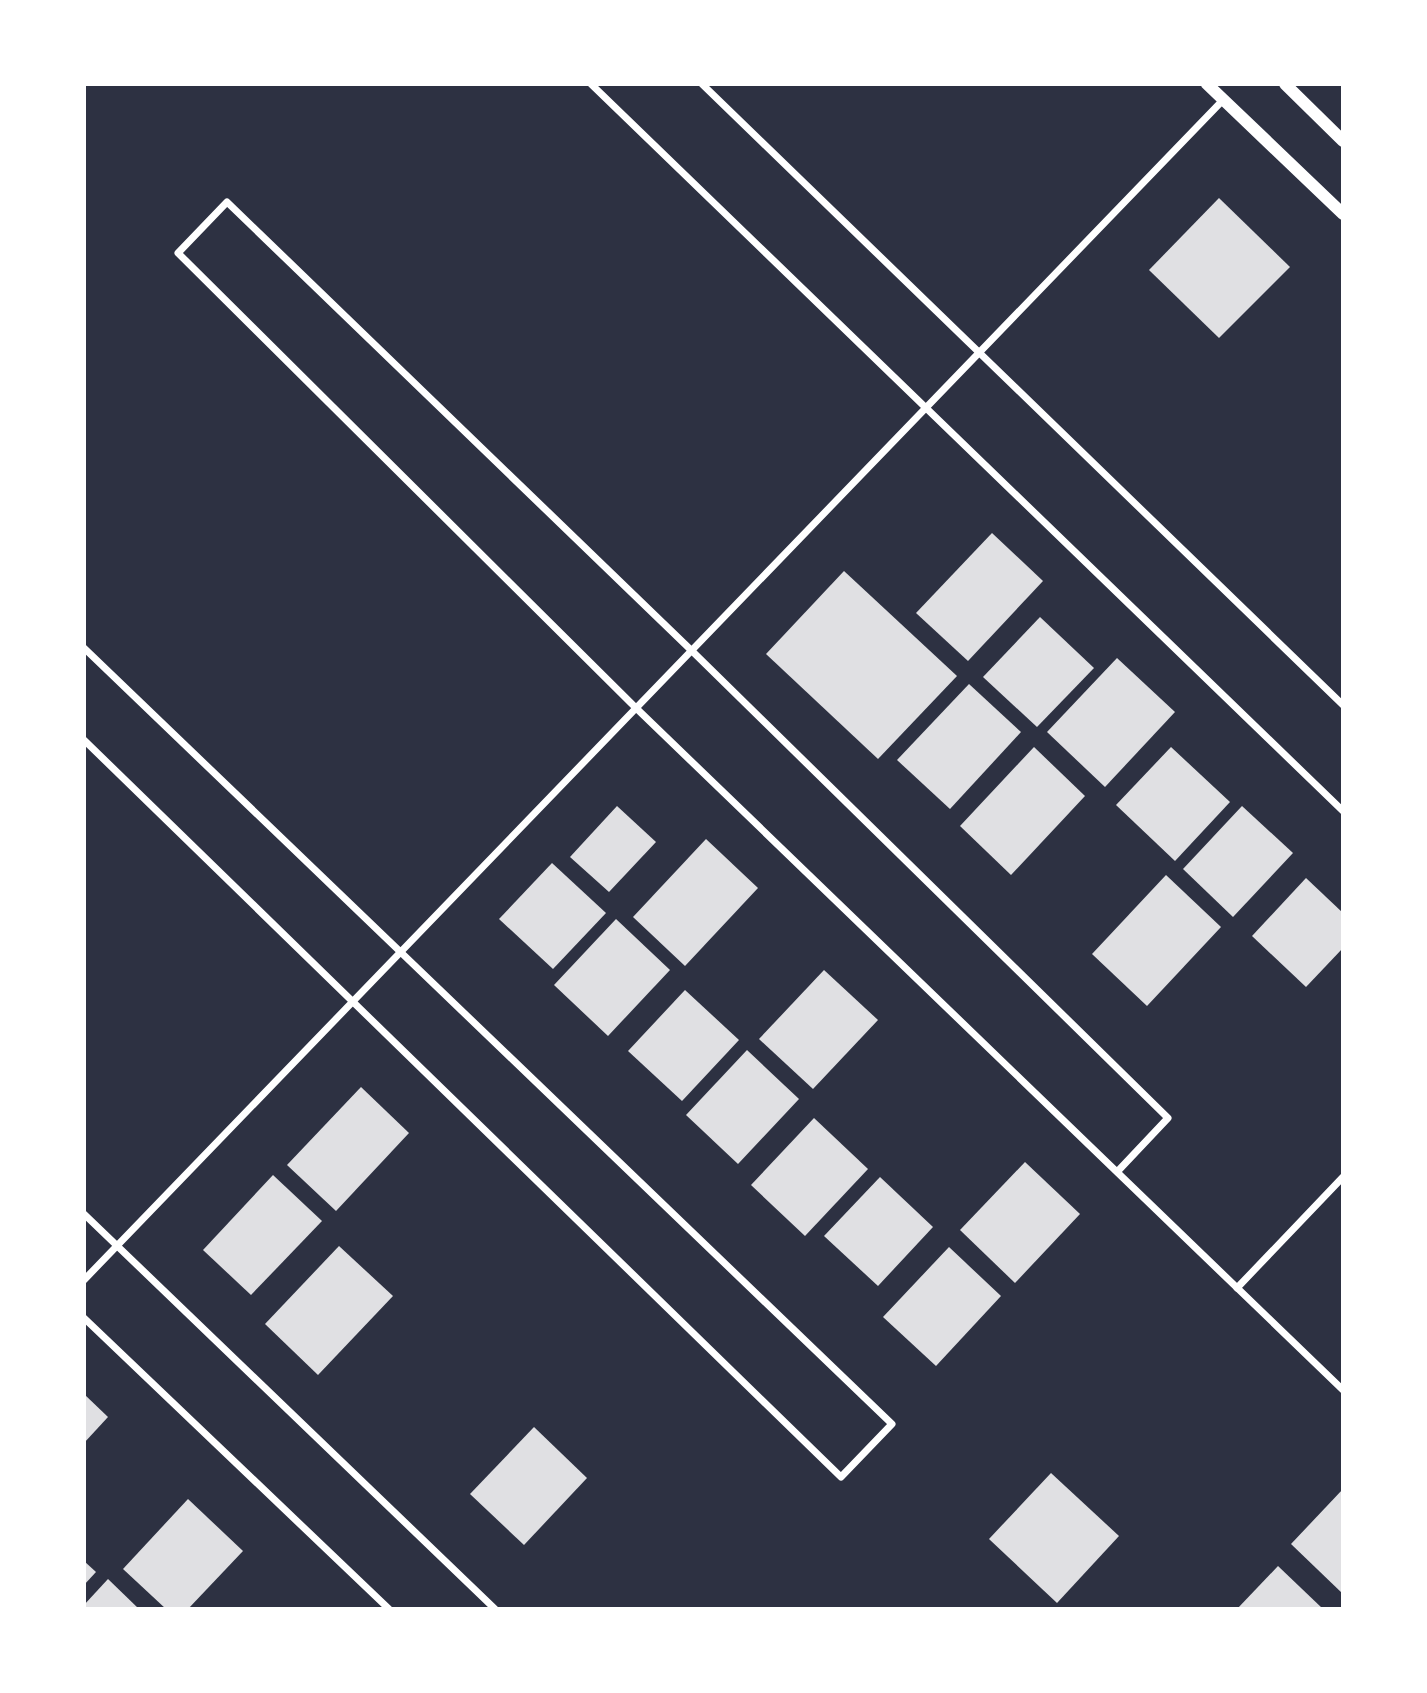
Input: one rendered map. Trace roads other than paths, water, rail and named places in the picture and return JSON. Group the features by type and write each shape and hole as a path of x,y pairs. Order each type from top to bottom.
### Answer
{"street":[{"path":"592,84 1343,811"},
{"path":"702,84 1343,705"},
{"path":"1207,84 1343,215"},
{"path":"1284,84 1343,141"},
{"path":"84,1280 1224,99"},
{"path":"1117,1172 1168,1118 691,650 227,202 178,253 636,708 1237,1288 1343,1390"},
{"path":"84,648 892,1424 841,1477 84,740"},
{"path":"1237,1288 1343,1177"},
{"path":"84,1214 495,1609"},
{"path":"84,1318 389,1609"}]}
